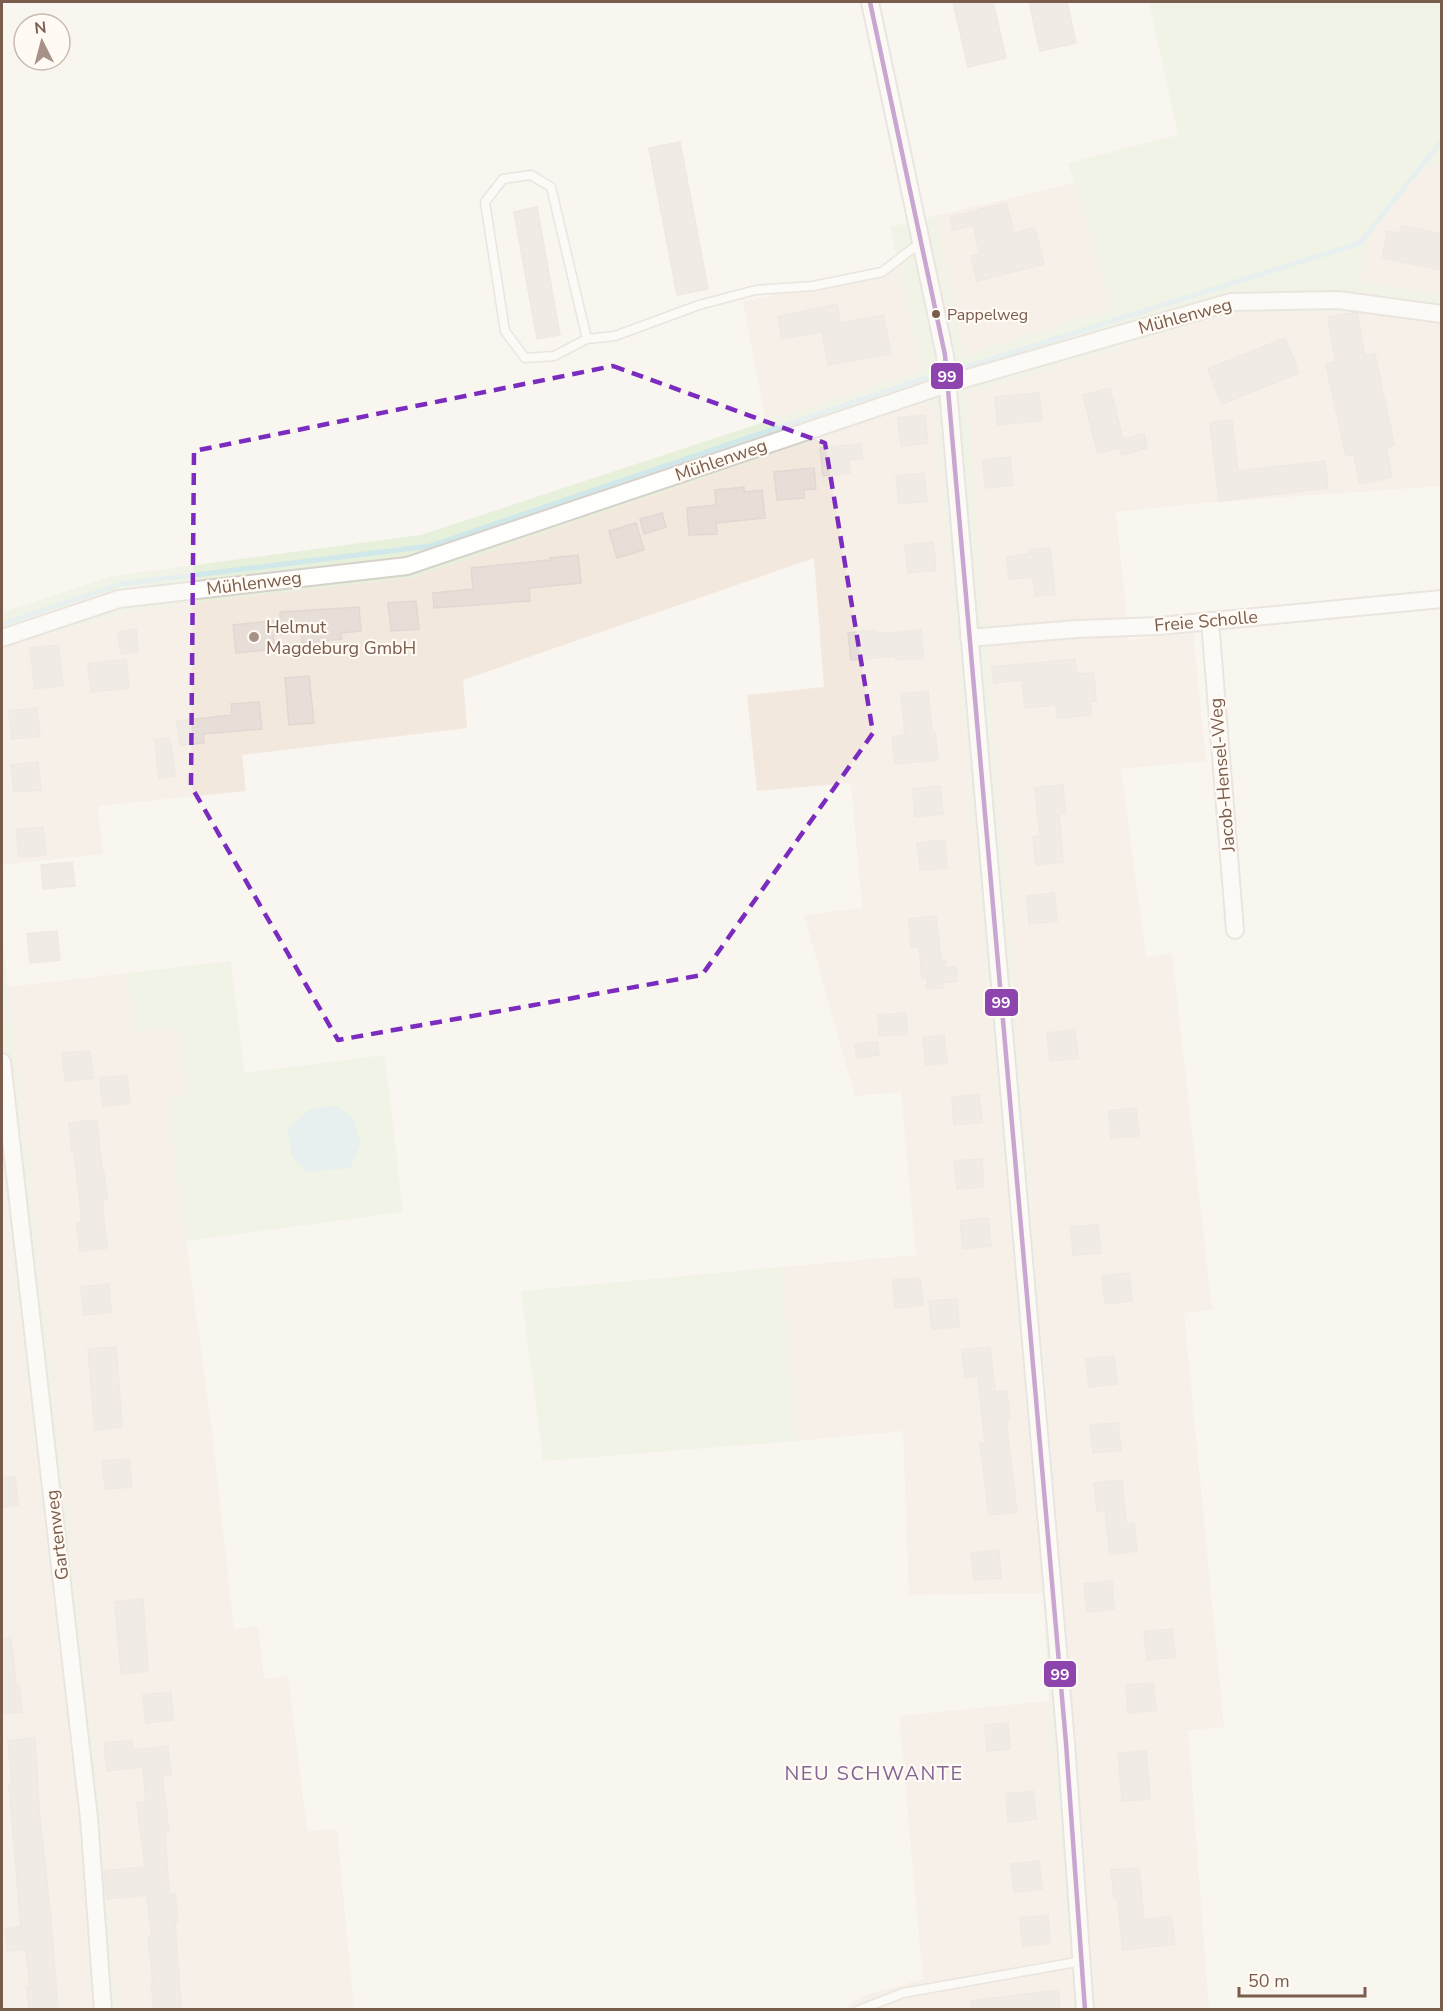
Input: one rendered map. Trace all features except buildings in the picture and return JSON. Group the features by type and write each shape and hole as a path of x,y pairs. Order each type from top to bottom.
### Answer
{"street":[{"path":"870,2 945,355 1066,1743 1085,2010"},
{"name":"Mühlenweg","path":"2,638 119,599 407,566 947,384 1231,302 1338,300 1442,314"},
{"name":"Freie Scholle","path":"969,638 1077,629 1160,626 1442,599"},
{"name":"Jacob-Hensel-Weg","path":"1210,621 1235,930"},
{"name":"Gartenweg","path":"2,1062 89,1818 103,2010"}],"lane":[{"path":"587,339 551,187 531,175 503,179 485,202 506,331 525,358 554,356 587,339 615,336 699,305 756,290 813,286 882,272 922,242"},
{"path":"859,2010 903,1993 1082,1961"}],"highlighted area":[{"path":"613,366 825,443 873,733 702,975 338,1040 191,786 194,451"}],"shaded area":[{"path":"1426,166 1441,167 1441,295 1360,283 1371,233"},
{"path":"1074,183 1114,308 965,356 935,216"},
{"path":"899,265 923,370 766,422 743,302"},
{"path":"1359,311 1441,322 1441,486 1192,504 1116,512 1129,640 1193,633 1206,761 1121,769 1146,957 1172,953 1212,1310 1184,1313 1224,1727 1188,1730 1209,2009 1096,2009 966,394 1231,313"},
{"path":"928,401 935,406 1043,1593 909,1595 903,1431 797,1441 781,1267 916,1255 901,1092 855,1096 804,915 862,908 851,783 757,791 747,695 824,687 814,558 463,680 467,728 242,755 246,791 98,806 103,854 2,865 2,646 138,609 414,577"},
{"path":"128,973 134,1032 179,1027 187,1096 167,1100 212,1431 234,1629 258,1626 264,1679 288,1676 307,1831 337,1829 354,2009 116,2009 101,1818 8,987"},
{"path":"2,1164 79,1817 92,2009 2,2009"},
{"path":"1049,1701 1074,2009 842,2010 863,1996 923,1979 899,1716"}],"green space":[{"path":"1149,2 1441,2 1441,167 1426,166 1371,233 1360,282 1441,295 1441,322 1359,311 1231,313 966,394 1096,2009 1074,2009 1049,1701 1043,1593 935,406 928,401 414,577 138,609 2,646 2,612 112,576 421,535 922,370 890,227 935,216 965,356 1113,308 1068,163 1178,135"},
{"path":"2,932 101,1818 116,2009 92,2009 79,1817 2,1164"},
{"path":"231,961 245,1073 385,1055 403,1212 186,1241 167,1099 187,1095 179,1028 134,1032 128,973"},
{"path":"781,1267 797,1441 543,1461 521,1291"}],"water":[{"path":"337,1105 353,1119 361,1143 350,1168 307,1172 291,1155 288,1129 308,1110"}],"waterway":[{"path":"960,369 1360,243 1442,140"},
{"path":"2,624 121,584 430,546 927,377"}],"transit line":[{"name":"99","path":"870,2 945,355 1066,1743 1085,2010"}],"place":[{"name":"Pappelweg","path":"936,314"},
{"name":"Helmut Magdeburg GmbH","path":"254,637"}],"district":[{"name":"NEU SCHWANTE","path":"874,1773"}]}
